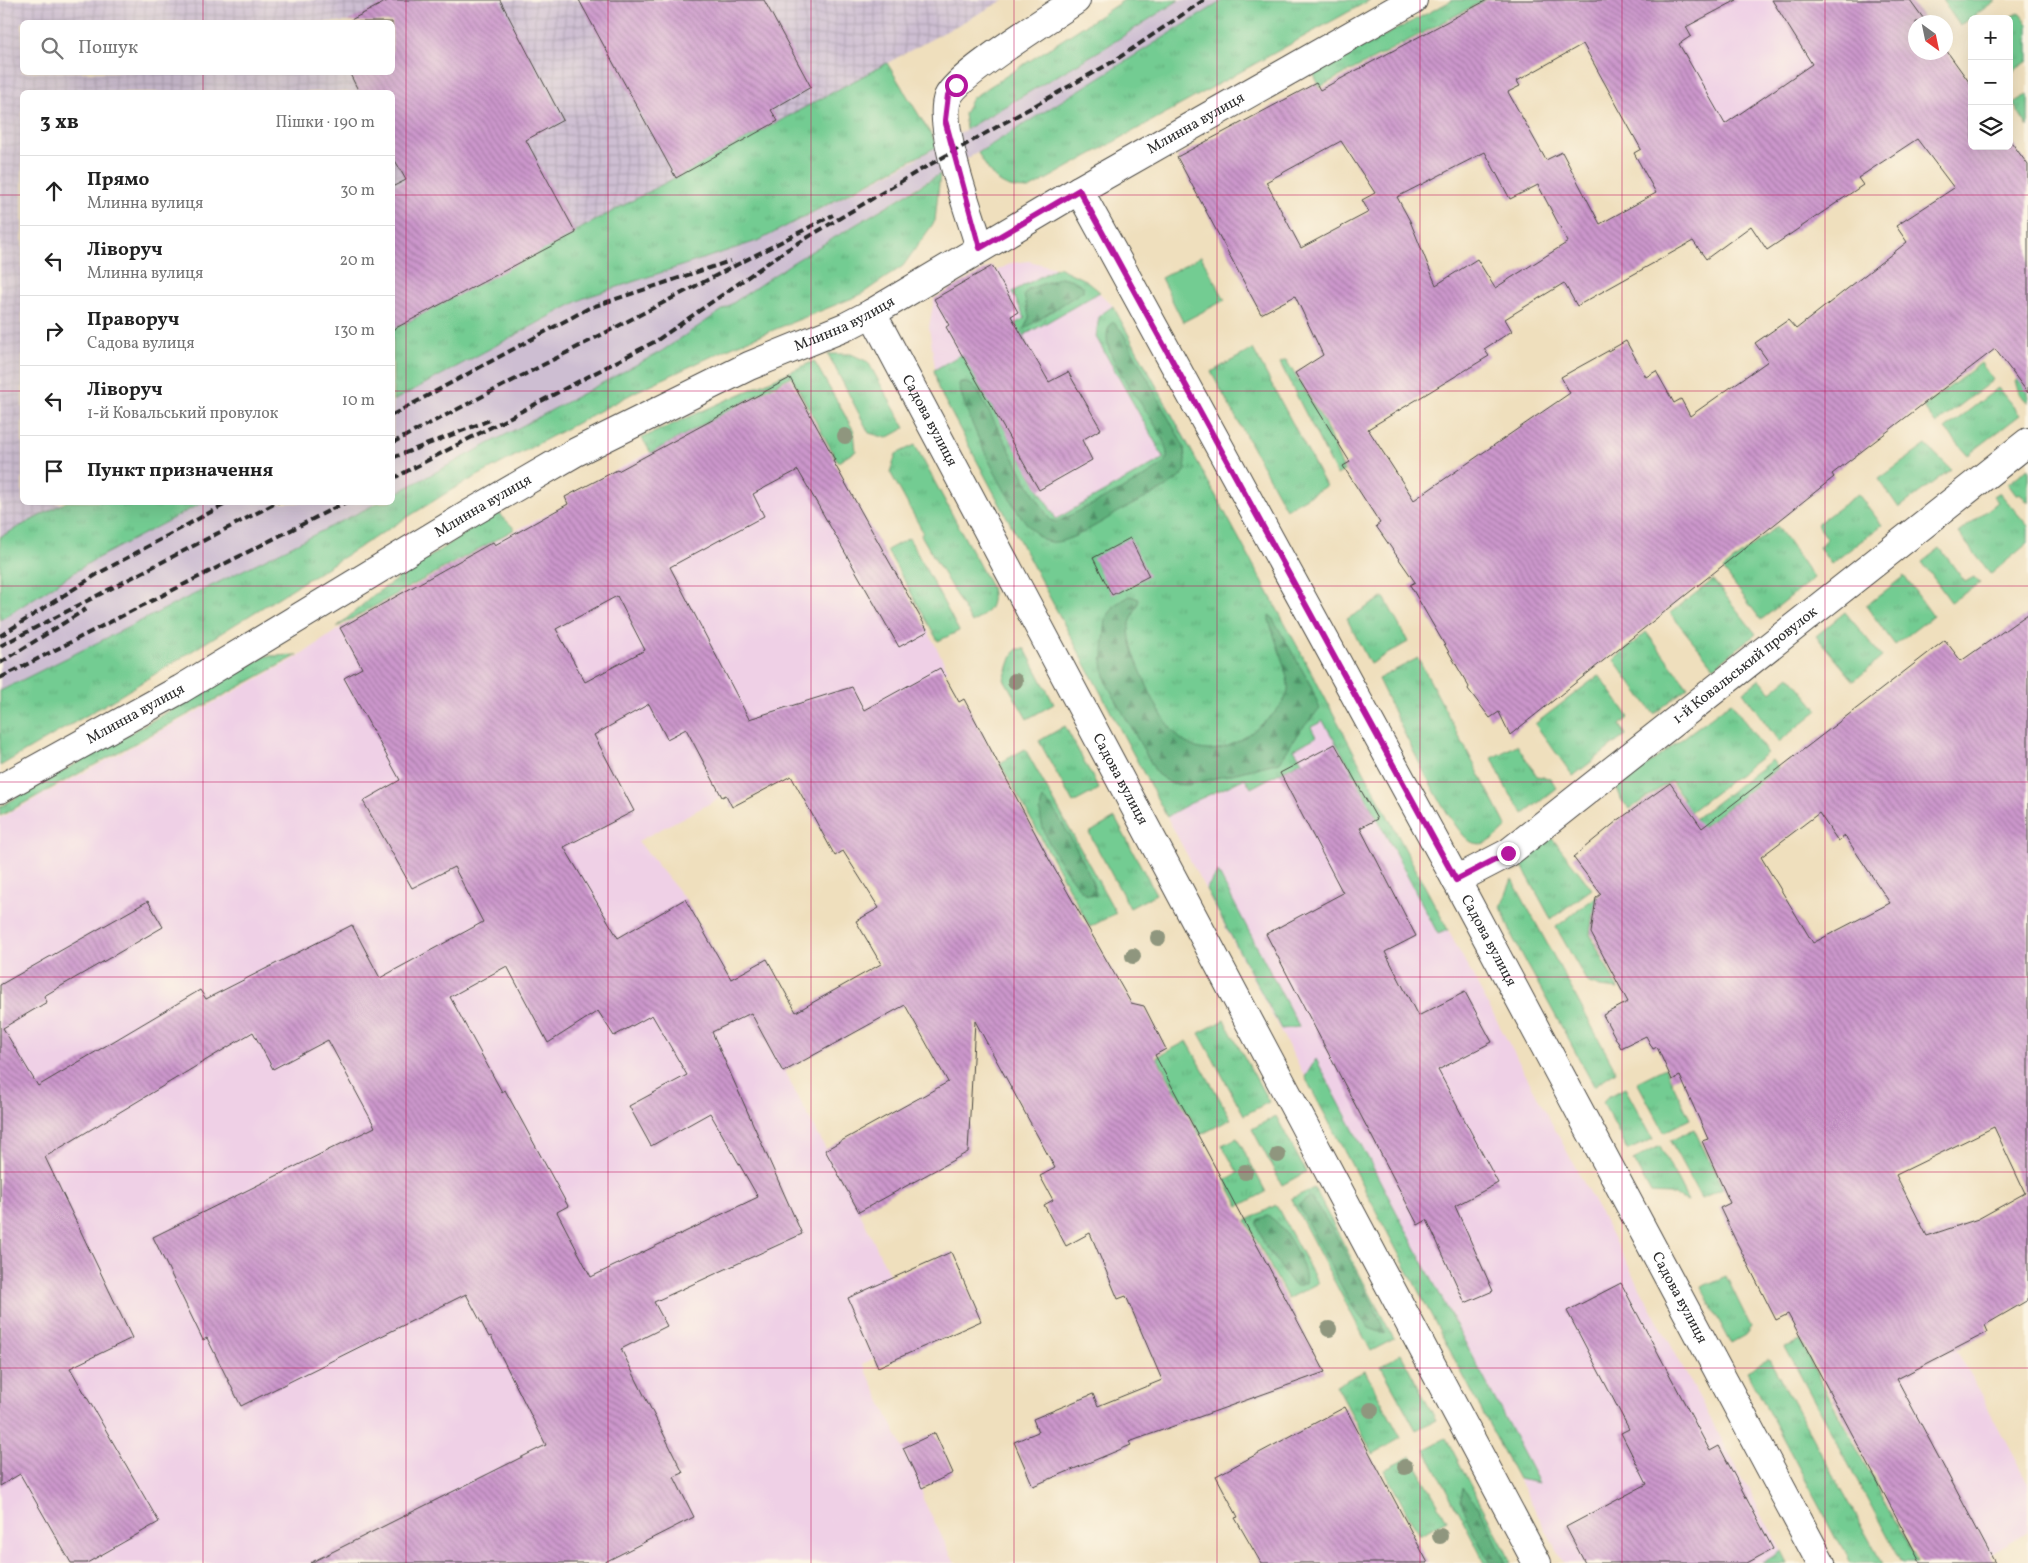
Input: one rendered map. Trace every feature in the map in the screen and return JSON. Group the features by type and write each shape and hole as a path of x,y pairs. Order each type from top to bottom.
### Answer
{"street":[{"path":"980,248 945,120 948,95 971,73 1076,0"},
{"name":"Млинна вулиця","path":"0,790 181,689 471,513 576,452 749,366 845,327 872,313 1079,190 1413,0"},
{"name":"Садова вулиця","path":"1079,190 1456,880 1821,1563"},
{"name":"Садова вулиця","path":"872,313 1537,1563"},
{"name":"1-й Ковальський провулок","path":"1456,880 1508,853 2028,442"}],"shaded area":[{"path":"0,0 1004,0 395,329 395,90 20,90 20,505 62,505 0,537"},
{"path":"1179,0 1225,0 1121,72 920,185 792,263 662,351 395,494 395,400 584,298 760,240 909,163 1106,47"},
{"path":"1559,0 1815,0 1867,88 1907,146 1858,178 1863,185 1767,250 1737,206 1654,190 1634,153 1641,148"},
{"path":"1029,261 1067,271 1087,281 1113,306 1189,445 1056,519 938,388 929,327 934,299 992,266 996,271 1012,263"},
{"path":"790,378 948,670 726,795 638,841 685,899 729,975 734,977 861,1215 891,1278 951,1252 981,1321 878,1367 874,1358 863,1364 922,1488 923,1499 955,1563 0,1563 0,1404 69,1364 71,1369 94,1356 53,1271 43,1180 46,1156 0,1078 0,818 298,657 340,628 493,542 568,504 565,497"},
{"path":"198,505 374,505 0,691 0,620 92,561"},
{"path":"1334,714 1788,1563 1564,1563 1518,1479 1167,817 1183,806 1220,791 1245,778 1251,788 1301,762 1294,749 1316,737 1311,727"},
{"path":"1791,1312 1956,1348 2028,1483 2028,1532 1991,1555 1921,1563 1809,1354"}],"green space":[{"path":"1124,0 1179,0 1106,47 966,129 964,114 972,98"},
{"path":"1224,0 1370,0 1029,189 1010,187 1003,184 988,169 978,153"},
{"path":"1453,0 1485,0 1320,87 1313,73"},
{"path":"1942,0 1996,0 1975,15 1968,15 1968,20 1960,26"},
{"path":"2019,13 2028,24 2028,61 2013,71 2013,60 2013,15"},
{"path":"887,63 938,146 760,240 584,298 395,400 395,329"},
{"path":"2028,94 2028,127 2013,103"},
{"path":"940,174 935,221 903,266 860,295 736,345 637,391 453,489 118,697 0,766 0,691 374,505 395,505 395,494 662,351 792,263"},
{"path":"1201,256 1225,300 1183,322 1161,278"},
{"path":"1058,267 1087,281 1100,292 1023,336 1028,347 975,377 1056,519 1164,458 1096,337 1099,316 1113,306 1314,677 1448,930 1438,934 1349,765 1323,721 1311,727 1316,737 1294,749 1302,761 1251,788 1245,778 1167,817 938,388 934,370 1025,318 1012,292"},
{"path":"1061,277 1073,280 1083,286 1083,291 1024,329 1029,317 1024,295 1029,289"},
{"path":"1113,321 1123,333 1184,447 1186,470 1166,487 1076,536 1067,540 1050,542 1038,535 1024,520 1009,498 982,446 963,400 959,385 960,382 970,384 977,389 1024,477 1050,520 1057,522 1134,483 1161,465 1167,458 1164,444 1156,426 1118,369 1110,350 1107,334"},
{"path":"1253,349 1326,486 1286,509 1211,372"},
{"path":"828,354 851,354 868,362 905,428 887,438 869,433"},
{"path":"1286,360 1324,422 1344,471 1337,475 1280,363"},
{"path":"814,361 854,431 856,451 838,462 791,376 651,453 642,438"},
{"path":"1981,363 1993,380 1936,424 1923,407"},
{"path":"2028,372 2028,403 2019,393 2015,382"},
{"path":"1998,388 2020,415 1968,455 1945,429"},
{"path":"915,445 991,587 992,600 987,612 972,623 921,535 923,532 890,472 896,454"},
{"path":"1926,445 1951,469 1899,508 1879,479"},
{"path":"2028,468 2028,503 2020,493 2016,495 2008,484"},
{"path":"1999,492 2028,526 2028,543 1991,574 1958,533 1998,502 1993,496"},
{"path":"1858,494 1882,525 1831,564 1819,547 1827,538 1817,524"},
{"path":"60,505 198,505 92,561 0,620 0,537"},
{"path":"499,513 515,529 337,627 375,594 480,523"},
{"path":"1777,526 1814,578 1761,620 1723,569"},
{"path":"909,538 959,631 938,641 887,550"},
{"path":"1940,548 1965,582 1974,577 1980,583 1951,602 1922,562"},
{"path":"1904,576 1933,616 1895,645 1866,606"},
{"path":"1713,580 1756,634 1714,667 1670,613"},
{"path":"1130,596 1139,599 1129,627 1132,646 1139,667 1158,708 1180,738 1193,747 1207,750 1223,748 1241,740 1269,718 1278,709 1287,695 1288,684 1284,666 1269,615 1272,617 1309,682 1320,709 1298,733 1280,762 1188,785 1172,784 1157,774 1107,684 1102,663 1106,618 1116,604"},
{"path":"1384,597 1408,642 1370,664 1347,619"},
{"path":"1845,612 1882,657 1854,681 1816,636"},
{"path":"1646,632 1688,687 1654,714 1614,660"},
{"path":"1017,649 1025,649 1054,704 1027,719 1004,679 1011,658"},
{"path":"298,655 0,816 0,807 266,656"},
{"path":"1418,658 1507,827 1488,842 1474,843 1464,836 1452,819 1437,796 1378,679"},
{"path":"1599,675 1629,717 1620,725 1626,735 1573,776 1535,724"},
{"path":"1790,676 1818,710 1779,742 1743,692 1760,679 1771,692"},
{"path":"1731,702 1767,753 1657,837 1646,826 1684,799 1671,781 1630,809 1622,801 1617,788"},
{"path":"1065,726 1099,789 1073,803 1039,741"},
{"path":"1517,745 1537,776 1550,778 1557,788 1524,814 1506,788 1492,758"},
{"path":"1025,749 1116,913 1090,927 1000,763"},
{"path":"1772,760 1778,768 1668,854 1661,845"},
{"path":"1043,799 1056,814 1074,844 1090,876 1096,896 1086,894 1081,890 1066,872 1051,847 1041,821 1040,809"},
{"path":"1115,818 1156,894 1130,908 1089,833"},
{"path":"1552,838 1592,889 1551,919 1521,864 1524,859"},
{"path":"1218,872 1299,1027 1281,1029 1206,889"},
{"path":"1512,879 1616,1071 1594,1086 1513,938 1501,907"},
{"path":"1597,896 1604,904 1593,913 1590,934 1618,989 1600,987 1587,982 1556,927"},
{"path":"1224,1020 1269,1102 1244,1115 1199,1033"},
{"path":"1187,1041 1231,1119 1200,1135 1157,1057"},
{"path":"1316,1059 1539,1483 1518,1479 1305,1077"},
{"path":"1665,1068 1690,1119 1664,1132 1637,1082"},
{"path":"1625,1088 1653,1139 1628,1150 1603,1103 1607,1097"},
{"path":"1276,1116 1306,1172 1282,1185 1252,1129"},
{"path":"1694,1129 1723,1189 1701,1198 1670,1141"},
{"path":"1237,1138 1266,1192 1239,1206 1225,1180 1238,1173 1222,1145"},
{"path":"1660,1146 1688,1201 1669,1194 1651,1193 1633,1160"},
{"path":"1314,1188 1394,1339 1371,1351 1291,1199"},
{"path":"1310,1197 1327,1221 1351,1263 1374,1306 1385,1334 1369,1328 1352,1306 1298,1205"},
{"path":"1276,1205 1318,1283 1288,1299 1246,1221"},
{"path":"1267,1216 1280,1225 1293,1245 1303,1267 1305,1283 1298,1286 1293,1285 1264,1244 1257,1224 1259,1219"},
{"path":"1726,1276 1751,1327 1745,1335 1731,1343 1701,1287"},
{"path":"1801,1341 1813,1367 1918,1563 1902,1563 1785,1347"},
{"path":"1401,1354 1436,1420 1416,1430 1381,1366"},
{"path":"1769,1359 1882,1563 1850,1563 1747,1371"},
{"path":"1365,1371 1401,1438 1373,1454 1336,1385"},
{"path":"1446,1438 1512,1563 1485,1563 1425,1449"},
{"path":"1411,1456 1447,1520 1419,1535 1384,1470"},
{"path":"1462,1488 1479,1507 1506,1563 1490,1562 1465,1515 1461,1496"},
{"path":"1782,1551 1788,1563 1762,1563"}],"building":[{"path":"389,0 500,0 563,120 526,140 576,233 395,328 395,186 406,180 395,160 395,90 358,90 350,75 395,75 395,20 351,20"},
{"path":"579,0 764,0 811,87 771,110 778,121 676,178"},
{"path":"1487,0 1737,0 1686,27 1691,36 1679,44 1725,124 1812,64 1772,0 1910,0 1921,15 1908,15 1908,60 1953,60 1968,80 1968,150 2013,150 2013,144 2028,165 2028,393 1995,349 1832,474 1834,477 1510,735 1499,712 1490,718 1468,689 1469,687 1410,585 1415,582 1376,526 1380,523 1343,466 1350,462 1295,373 1323,355 1295,296 1261,314 1177,157 1316,83 1320,90","holes":["1583,44 1641,149 1634,153 1656,193 1600,224 1562,152 1546,160 1508,92 1520,86 1517,81","1917,139 1954,188 1896,226 1907,242 1796,329 1788,320 1755,343 1768,361 1690,416 1681,399 1674,403 1656,371 1646,377 1626,341 1561,377 1570,393 1414,500 1368,429 1489,356 1484,349 1512,331 1505,319 1564,283 1577,306 1693,241 1706,259 1751,226 1767,250 1863,185 1858,178","1341,141 1375,193 1362,200 1369,212 1301,248 1266,182","1485,152 1510,199 1538,185 1568,242 1495,288 1477,259 1436,285 1410,221 1397,197"]},
{"path":"992,266 1018,312 1011,316 1049,382 1068,372 1101,429 1082,440 1092,460 1039,490 946,327 949,325 934,299"},
{"path":"790,378 835,460 833,461 928,631 899,647 798,470 753,494 764,516 670,567 749,719 852,687 864,710 940,668 959,702 964,699 1051,863 1131,1003 1144,1006 1166,1049 1155,1055 1325,1372 1129,1442 1131,1445 1033,1486 1014,1442 1038,1432 1033,1419 1093,1394 1098,1406 1162,1380 1126,1296 1118,1299 1090,1233 1066,1246 1044,1205 1053,1200 1040,1176 1055,1168 975,1021 968,1152 859,1212 825,1150 948,1082 905,1005 783,1072 751,1013 712,1032 802,1234 654,1302 667,1326 621,1349 683,1473 674,1477 694,1517 603,1563 310,1563 546,1445 491,1336 489,1337 466,1294 241,1406 207,1338 203,1340 153,1237 375,1127 328,1040 273,1069 253,1032 45,1157 132,1338 70,1368 159,1522 87,1563 71,1563 20,1474 0,1486 0,985 148,901 163,927 44,996 47,1002 3,1028 38,1086 200,990 206,999 352,925 380,978 483,922 454,867 412,888 363,801 400,780 344,678 362,668 340,628 493,542 495,545 568,504 565,497 618,471","holes":["617,596 645,650 585,682 556,629","649,704 667,739 686,729 722,797 726,795 732,807 791,776 835,856 843,851 879,908 856,921 881,964 796,1012 767,959 731,979 685,899 618,938 564,847 634,811 594,735","507,966 548,1043 598,1011 614,1036 652,1015 687,1075 629,1106 651,1146 710,1113 758,1197 591,1277 557,1212 568,1206 505,1090 502,1092 450,997"]},
{"path":"1130,538 1149,576 1112,595 1093,558"},
{"path":"2028,614 2028,1300 1985,1325 1988,1332 1897,1379 1995,1563 1921,1563 1788,1314 1776,1320 1734,1237 1720,1208 1730,1203 1702,1141 1708,1139 1680,1076 1672,1080 1657,1047 1653,1049 1646,1036 1621,1048 1603,1015 1628,1002 1591,933 1596,898 1601,894 1573,857 1617,821 1670,783 1702,828 1945,640 1961,661","holes":["1819,813 1838,841 1845,836 1890,903 1813,943 1761,857","1994,1127 2025,1193 1978,1219 1927,1236 1896,1175"]},
{"path":"1335,744 1377,819 1360,828 1416,936 1385,952 1418,1016 1465,992 1492,1042 1438,1070 1498,1183 1455,1206 1493,1291 1465,1303 1427,1220 1418,1225 1266,934 1343,893 1280,773"},
{"path":"951,1252 981,1321 878,1367 848,1298"},
{"path":"1621,1283 1710,1451 1719,1446 1773,1549 1747,1563 1585,1563 1566,1527 1647,1484 1621,1433 1629,1429 1567,1311"},
{"path":"1345,1407 1428,1563 1261,1563 1235,1518 1238,1517 1216,1476"},
{"path":"935,1433 953,1473 922,1488 903,1448"}],"railway":[{"path":"395,477 656,341 785,251 915,173 1114,61 1204,0"},
{"path":"395,441 833,215"},
{"path":"395,413 589,308 730,261"},
{"path":"395,457 490,420"},
{"path":"0,636 99,573 224,505"},
{"path":"0,646 272,505"},
{"path":"0,678 340,505"},
{"path":"0,663 86,609"}],"route":[{"path":"956,85 948,95 945,107 945,120 952,152 980,248 1079,190 1456,880 1508,853"}]}
